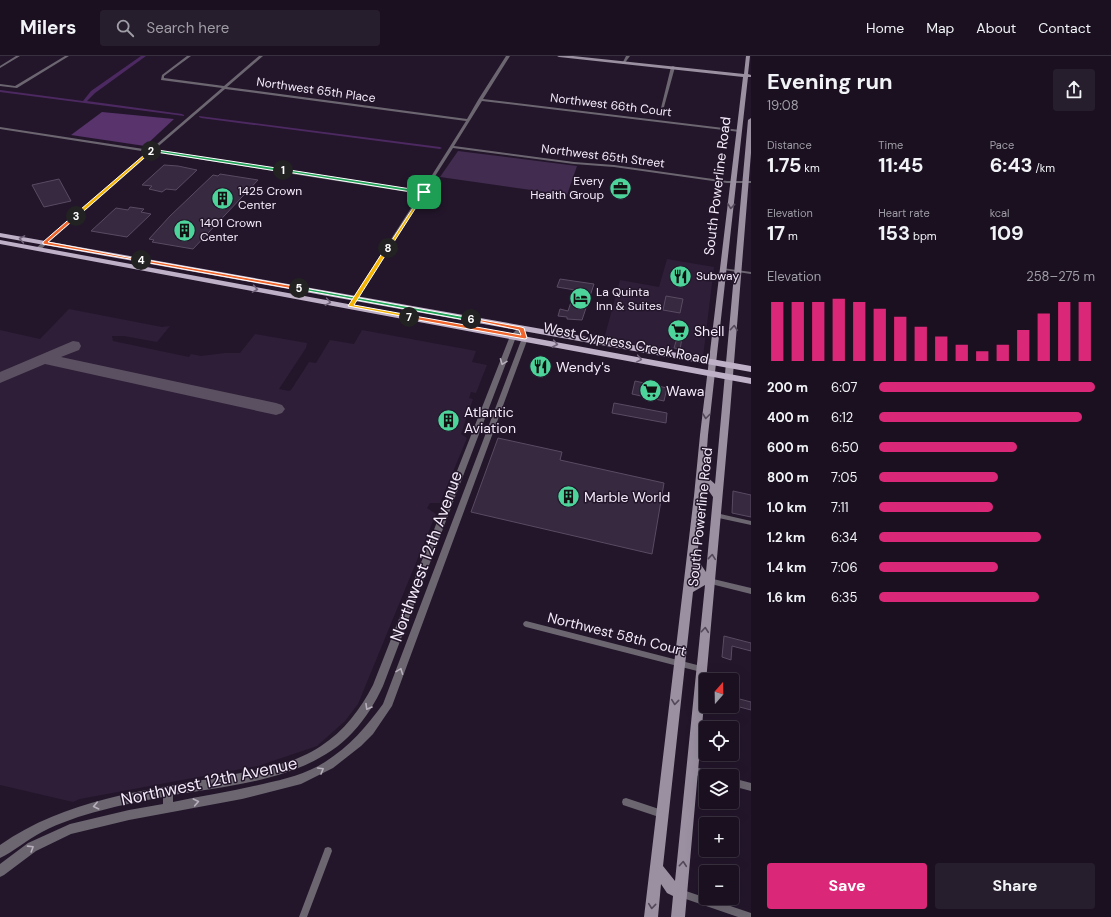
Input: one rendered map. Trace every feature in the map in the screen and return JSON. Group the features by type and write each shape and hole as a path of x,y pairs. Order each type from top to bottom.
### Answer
{"main road":[{"path":"559,56 626,59 673,67 748,74"},
{"path":"590,56 748,74"},
{"name":"South Powerline Road","path":"651,917 712,363 748,74 748,56"},
{"name":"South Powerline Road","path":"678,917 729,377 737,271 748,182 751,120"},
{"name":"West Cypress Creek Road","path":"0,235 751,369"},
{"name":"West Cypress Creek Road","path":"0,242 751,381"},
{"path":"128,265 140,262 153,262"},
{"path":"700,475 711,485 718,497"},
{"path":"691,561 700,573 709,581"},
{"path":"688,590 700,582 709,581"},
{"path":"656,868 672,888 680,894"}],"street":[{"path":"0,67 18,56"},
{"path":"0,85 16,87 67,56"},
{"name":"Northwest 65th Place","path":"189,56 163,76 162,79 468,120"},
{"path":"38,249 261,56"},
{"path":"350,306 424,192 508,56"},
{"path":"662,107 673,67"},
{"name":"Northwest 66th Court","path":"480,100 740,131"},
{"path":"0,128 424,192"},
{"name":"Northwest 65th Street","path":"452,147 734,182 748,182"},
{"path":"724,269 751,273"},
{"path":"513,336 521,328 525,338"},
{"name":"Northwest 12th Avenue","path":"0,852 25,834 46,822 67,814 109,803 292,767 321,753 346,734 366,711 394,646 513,336"},
{"name":"Northwest 12th Avenue","path":"0,871 32,848 70,829 91,823 279,786 297,781 329,765 357,743 387,706 525,338"},
{"path":"476,432 488,435"},
{"path":"716,515 751,523"},
{"path":"709,581 751,591"},
{"name":"Northwest 58th Court","path":"526,624 701,669"},
{"path":"394,646 409,650"},
{"path":"692,770 699,772"},
{"path":"739,784 751,787"},
{"path":"168,792 168,808"},
{"path":"626,802 662,814"},
{"path":"303,917 328,851"},
{"path":"680,894 751,917"}],"shaded area":[{"path":"102,112 174,119 145,146 71,135"},
{"path":"458,151 577,166 567,195 440,177"},
{"path":"667,259 714,267 703,357 604,339 620,280 659,287"},
{"path":"69,309 162,327 170,326 157,342 124,336 112,336 113,341 189,357 191,354 201,356 240,353 255,334 307,343 306,348 279,389 289,391 309,362 316,363 330,340 354,344 362,330 476,351 472,362 487,365 476,393 471,392 469,398 473,399 461,434 467,438 440,503 430,503 427,508 436,514 358,704 345,721 317,746 258,766 80,799 73,802 0,785 0,330 40,339"}],"building":[{"path":"164,165 197,170 176,190 166,189 162,192 149,189 152,186 142,185"},
{"path":"220,174 258,180 193,249 152,242 154,240 149,239 170,216 213,175 218,176"},
{"path":"59,179 71,201 44,207 32,185"},
{"path":"130,207 144,209 141,212 151,214 127,237 91,231 116,208 128,210"},
{"name":"La Quinta Inn & Suites","path":"560,279 594,284 582,320 567,319 567,317 558,316 560,309 568,311 575,290 557,287"},
{"path":"666,296 683,299 680,313 663,310"},
{"name":"Shell","path":"674,326 684,328 680,349 674,348 677,338 671,337"},
{"name":"Wawa","path":"635,381 667,388 664,401 632,394"},
{"name":"Wawa","path":"614,403 667,413 666,423 612,413"},
{"name":"Marble World","path":"498,438 562,452 560,460 664,483 652,554 471,512"},
{"path":"733,491 751,495 751,517 732,513"},
{"path":"724,636 751,643 751,651 732,646 731,660 722,657"},
{"path":"739,699 751,702 751,710 739,707"}],"waterway":[{"path":"84,102 93,92 144,56"},
{"path":"0,91 182,115"},
{"path":"201,117 440,148"}],"taxiway":[{"path":"0,378 73,346"},
{"path":"44,359 276,409"}],"place":[{"name":"Every Health Group","path":"620,188"},
{"name":"1425 Crown Center","path":"223,198"},
{"name":"1401 Crown Center","path":"184,230"},
{"name":"Subway","path":"680,276"},
{"name":"La Quinta Inn & Suites","path":"581,299"},
{"name":"Shell","path":"678,331"},
{"name":"Wendy's","path":"541,367"},
{"name":"Wawa","path":"650,391"},
{"name":"Atlantic Aviation","path":"448,420"},
{"name":"Marble World","path":"569,497"}],"route":[{"path":"424,192 151,150 45,243 355,298 434,313 521,328 525,338 350,306 355,298 424,192"}]}
